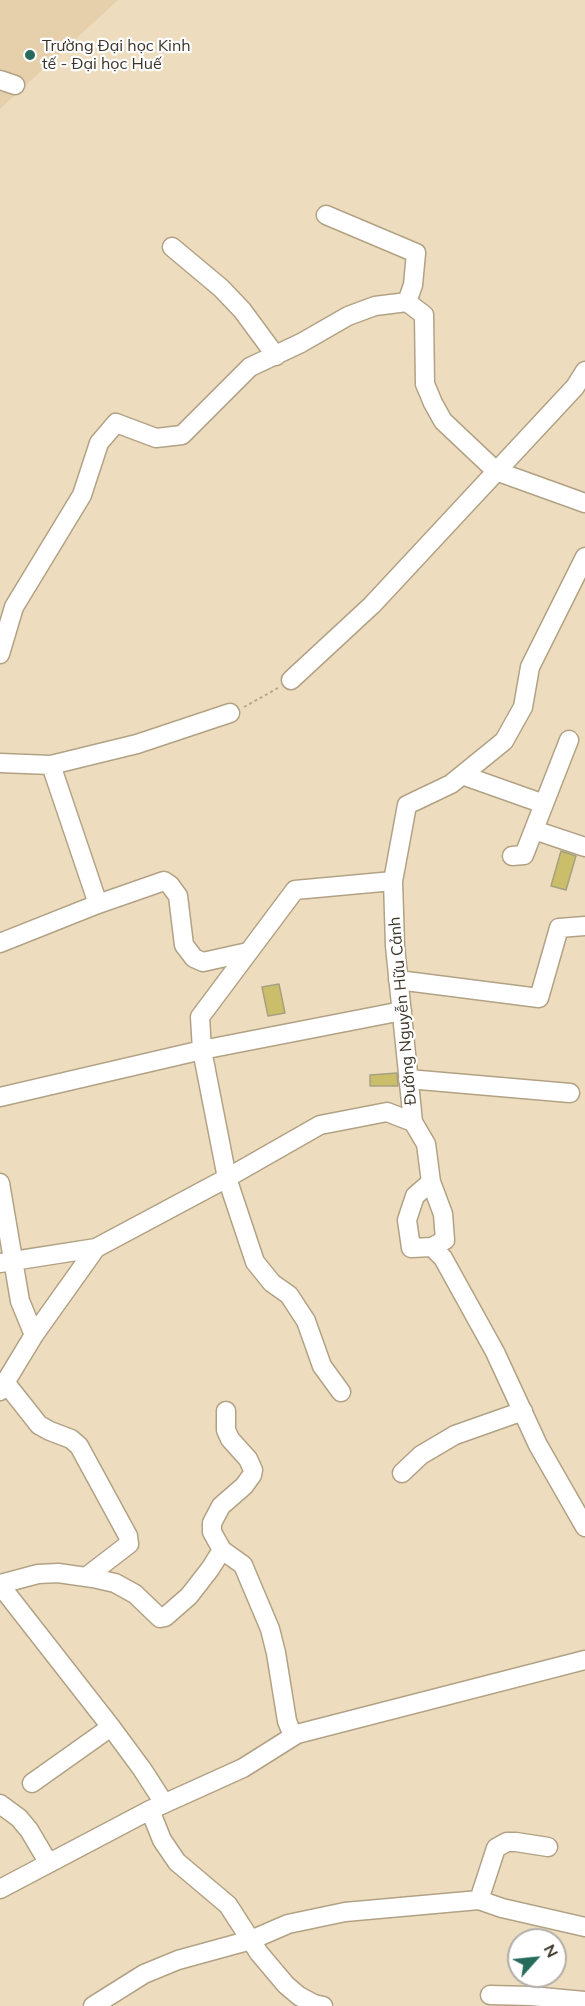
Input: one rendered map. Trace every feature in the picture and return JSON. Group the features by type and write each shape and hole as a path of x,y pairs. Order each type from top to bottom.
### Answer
{"street":[{"path":"326,214 416,253 413,285 407,302"},
{"path":"172,247 221,288 242,310 276,356"},
{"path":"0,654 14,607 82,495 99,443 116,423 156,438 182,435 250,367 276,356 348,316 375,306 407,302 424,315 425,384 433,403 443,421 496,471 585,504"},
{"path":"291,680 372,604 575,387 585,371"},
{"name":"Đường Nguyễn Hữu Cảnh","path":"3,1386 34,1335 96,1248 320,1125 387,1112 413,1122 395,946 393,881 407,805 451,784 504,741 523,707 530,668 580,579 585,557"},
{"path":"0,763 51,765 137,744 230,713"},
{"path":"512,856 524,855 569,740"},
{"path":"51,765 98,904"},
{"path":"462,775 544,804"},
{"path":"534,830 585,848"},
{"path":"0,943 98,904 164,881 178,896 184,945 194,958 203,962 248,952"},
{"path":"341,1392 322,1366 306,1322 289,1295 272,1283 255,1262 227,1178 202,1050 200,1017 295,890 393,881"},
{"path":"398,980 539,998 559,928 585,926"},
{"path":"0,1097 202,1050 402,1011"},
{"path":"408,1079 570,1093"},
{"path":"413,1122 426,1144 431,1182 443,1214 445,1240 432,1247 411,1248 407,1220 415,1196 431,1182"},
{"path":"0,1183 7,1262 34,1335"},
{"path":"432,1247 443,1257 495,1352 543,1454 585,1527"},
{"path":"7,1262 96,1248"},
{"path":"3,1386 39,1425 71,1439 80,1446 128,1536 129,1544 86,1576"},
{"path":"226,1411 226,1430 230,1439 248,1459 253,1470 244,1486 221,1506 212,1523 212,1532 222,1550 243,1565 270,1629 287,1721 293,1736"},
{"path":"402,1473 421,1455 454,1435 523,1411"},
{"path":"222,1550 189,1596 165,1617 160,1618 135,1594 116,1583 86,1576 58,1573 38,1574 0,1584 142,1769 157,1806 162,1840 177,1862 228,1905 296,2001 323,2006"},
{"path":"0,1889 157,1806 243,1768 293,1736 585,1660"},
{"path":"32,1783 111,1726"},
{"path":"0,1804 19,1818 29,1830 48,1862"},
{"path":"479,1900 496,1848 507,1842 548,1846"},
{"path":"93,2006 144,1974 161,1967 204,1952 251,1940 288,1924 320,1916 393,1906 479,1900 502,1908 585,1927"},
{"path":"490,1995 585,2001"}],"path":[{"path":"230,713 260,699 291,680"}],"shaded area":[{"name":"Trường Đại học Kinh tế - Đại học Huế","path":"0,0 118,0 0,109"}],"building":[{"path":"561,851 576,856 566,890 551,886"},
{"path":"279,984 285,1013 268,1016 262,987"},
{"path":"397,1073 398,1086 370,1086 370,1075"}],"place":[{"name":"Trường Đại học Kinh tế - Đại học Huế","path":"30,55"}]}
